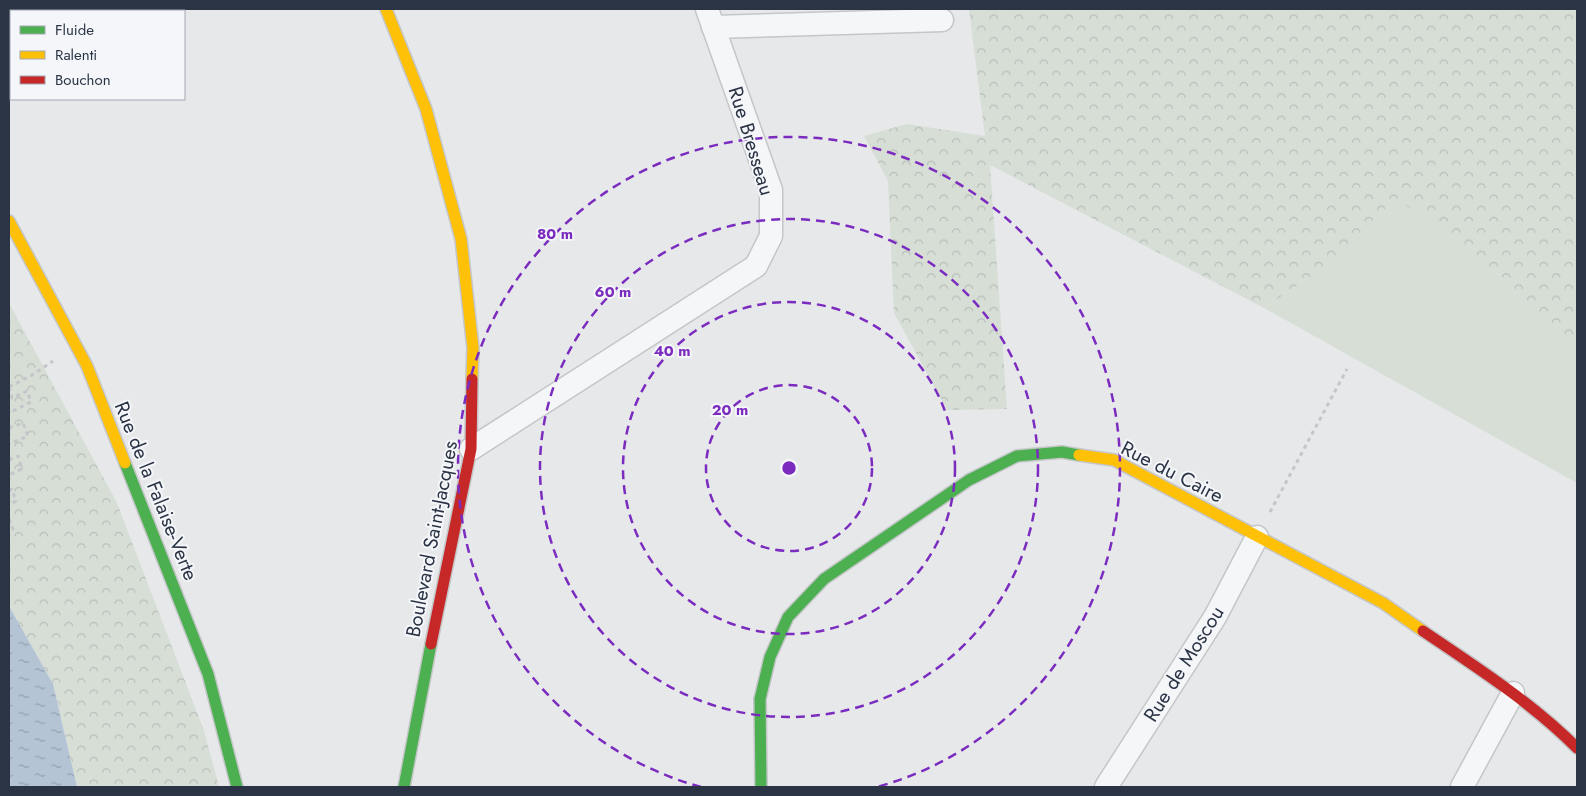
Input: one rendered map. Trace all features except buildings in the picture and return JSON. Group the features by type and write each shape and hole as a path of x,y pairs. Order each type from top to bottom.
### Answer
{"street":[{"name":"Boulevard Saint-Jacques","path":"386,9 426,109 461,239 473,348 471,449 427,661 404,787"},
{"name":"Rue Bresseau","path":"471,449 756,266 771,236 771,190 710,18"},
{"path":"710,18 942,20"},
{"name":"Rue de la Falaise-Verte","path":"9,221 87,366 208,674 237,787"},
{"name":"Rue du Caire","path":"761,787 760,699 770,657 788,616 824,579 969,480 1017,456 1062,452 1114,460 1383,603 1514,693 1577,748"},
{"name":"Rue de Moscou","path":"1106,787 1214,616 1257,537"},
{"path":"1462,787 1514,693"}],"path":[{"path":"1257,537 1347,369"},
{"path":"9,412 32,402 27,391 12,398 9,387 34,374"},
{"path":"9,428 23,423 28,436 9,444"},
{"path":"9,460 18,456 22,469 9,475"},
{"path":"9,491 12,489 16,501 9,505"},
{"path":"9,518 13,530 9,532"}],"green space":[{"path":"969,9 1577,9 1577,357 1506,280 1396,198 1321,270 1264,308 990,165 1007,409 947,410 894,313 888,181 864,136 907,124 985,136"},
{"path":"1396,197 1506,280 1577,357 1577,483 1264,308 1321,270"},
{"path":"9,303 117,503 204,731 219,787 77,787 53,684 9,606"}],"water":[{"path":"9,606 53,684 77,787 9,787"}],"traffic: fast":[{"path":"761,787 760,699 770,657 788,617 824,579 969,480 1017,456 1062,452 1079,455"},
{"path":"125,463 208,674 237,787"},
{"path":"404,787 431,644"}],"traffic: slow":[{"path":"386,9 426,109 461,239 473,348 472,379"},
{"path":"9,221 87,366 125,463"},
{"path":"1079,455 1114,460 1383,603 1423,631"}],"traffic: jam":[{"path":"431,644 471,449 472,379"},
{"path":"1423,631 1522,700 1577,748"}]}
